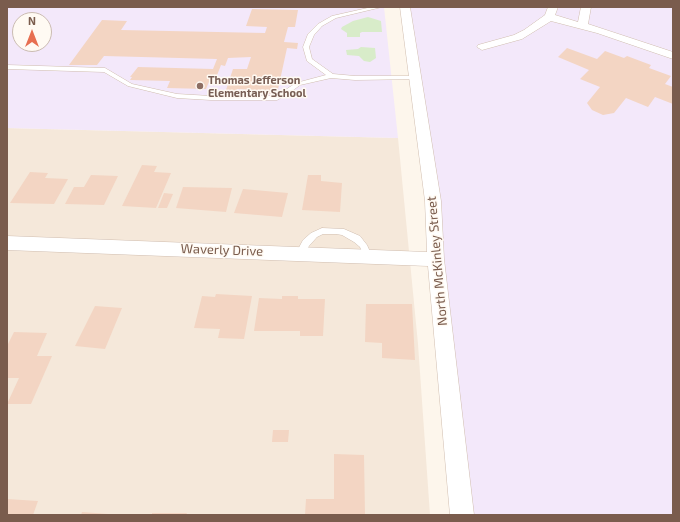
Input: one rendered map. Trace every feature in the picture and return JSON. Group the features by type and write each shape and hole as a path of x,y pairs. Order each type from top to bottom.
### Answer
{"street":[{"name":"North McKinley Street","path":"406,7 433,201 436,259 462,515"},
{"path":"582,26 586,7"},
{"path":"482,47 518,37 551,12 582,26 673,56"},
{"name":"Waverly Drive","path":"7,243 436,259"}],"lane":[{"path":"331,76 309,60 306,47 311,34 320,25 334,18 379,7"},
{"path":"7,67 105,70 130,85 177,96 211,98 276,98 281,97 298,84 331,76 355,78 416,78"},
{"path":"300,253 306,243 314,235 322,231 336,231 344,232 357,238 363,245 368,256"}],"shaded area":[{"name":"Thomas Jefferson Elementary School","path":"7,7 384,7 398,138 7,128"},
{"path":"406,7 673,7 673,515 462,515"},
{"path":"7,128 398,138 418,344 430,515 7,515"}],"green space":[{"path":"368,17 381,21 382,32 362,32 360,33 360,37 347,37 347,33 341,29 353,21"},
{"path":"361,47 375,48 376,58 370,62 364,61 359,56 347,55 346,50 358,49"}],"building":[{"name":"Thomas Jefferson Elementary School","path":"252,9 298,10 295,27 288,27 284,42 298,43 297,49 287,48 277,94 250,93 251,90 237,89 236,93 225,93 233,69 247,69 251,57 228,58 225,66 221,65 216,78 211,77 206,89 167,88 170,81 130,80 132,77 130,77 138,67 213,69 217,59 104,56 97,65 69,65 102,20 127,21 121,30 265,33 267,27 246,26"},
{"path":"567,48 597,59 605,51 624,58 627,56 651,65 649,68 671,76 665,84 673,87 673,104 655,97 648,107 626,98 614,113 603,115 592,110 587,103 600,87 580,79 589,70 558,57"},
{"path":"142,165 157,166 154,172 171,173 156,208 122,206"},
{"path":"30,172 48,173 45,178 68,179 54,204 10,203"},
{"path":"91,175 118,176 104,205 65,204 74,187 84,187"},
{"path":"308,175 321,175 321,181 342,183 340,212 302,210"},
{"path":"183,187 232,188 226,212 176,208"},
{"path":"243,189 288,193 282,217 234,213"},
{"path":"164,193 173,194 167,208 158,208"},
{"path":"216,294 252,296 244,339 218,338 220,329 194,328 202,296 215,297"},
{"path":"282,296 298,296 298,299 325,299 323,336 300,336 300,331 254,331 259,298 282,299"},
{"path":"366,304 412,304 415,360 382,358 382,343 365,342"},
{"path":"95,306 122,308 105,349 75,346"},
{"path":"14,332 47,333 37,356 52,356 31,404 7,404 19,378 7,378 7,346"},
{"path":"273,430 289,430 288,442 272,442"},
{"path":"334,454 364,455 365,515 305,515 306,499 334,499"},
{"path":"7,499 38,501 33,515 7,515"},
{"path":"82,512 108,514 108,515 81,515"},
{"path":"152,513 187,513 186,515 152,515"}],"place":[{"name":"Thomas Jefferson Elementary School","path":"200,86"}]}
